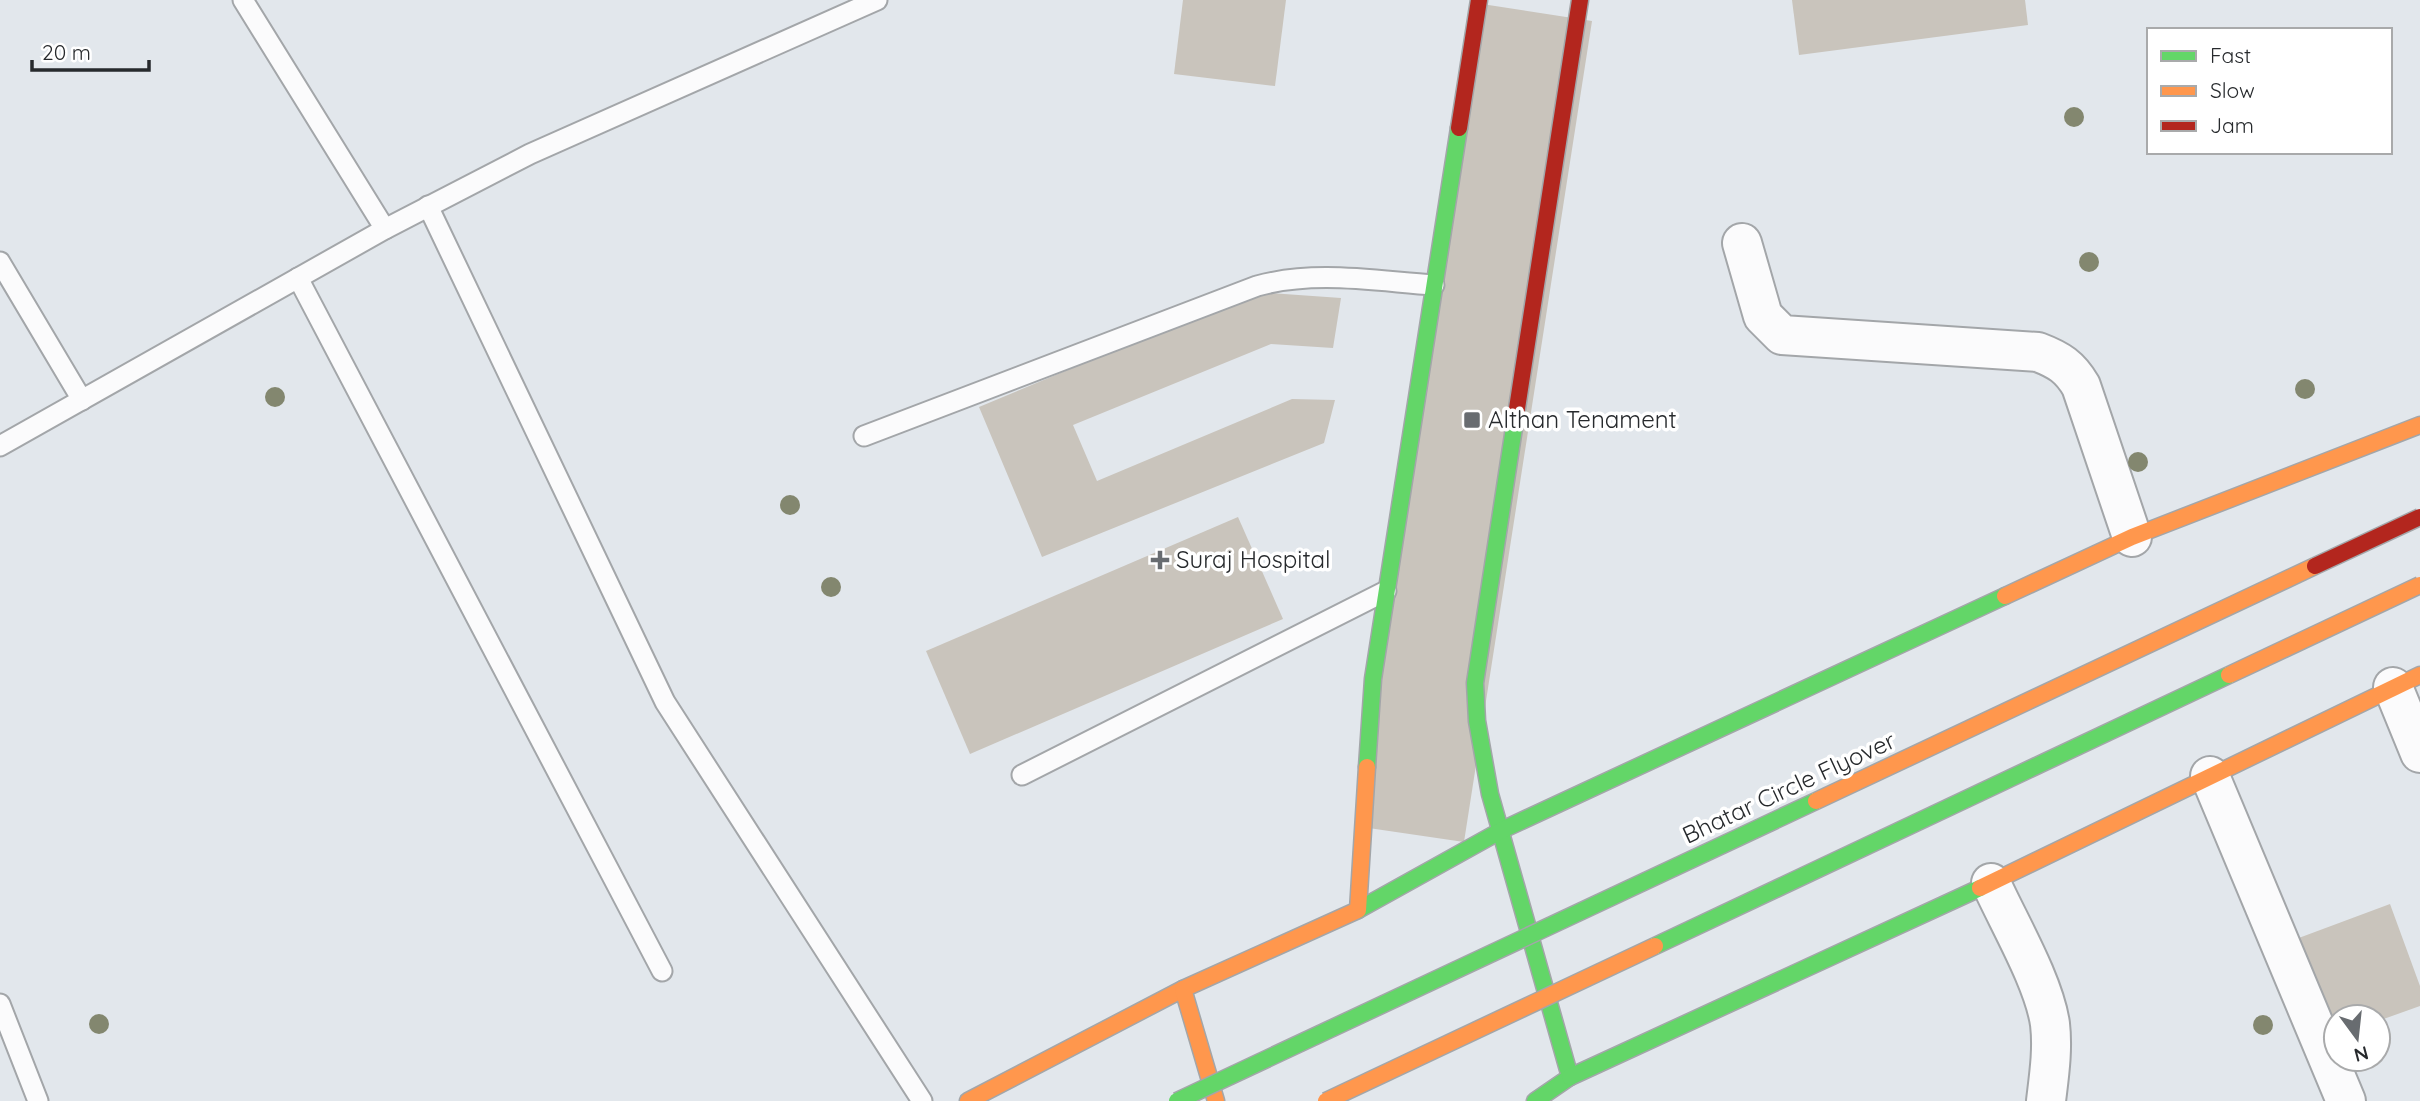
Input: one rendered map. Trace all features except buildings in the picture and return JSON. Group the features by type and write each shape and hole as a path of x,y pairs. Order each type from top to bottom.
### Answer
{"main road":[{"path":"1358,910 1373,679 1479,0"},
{"path":"1570,1077 1502,830 1488,793 1481,759 1475,683 1580,0"},
{"path":"968,1101 1183,989 1358,910 1502,830 2132,537 2420,425"},
{"name":"Bhatar Circle Flyover","path":"1177,1101 2420,517"},
{"path":"1326,1101 2420,585"},
{"path":"1535,1101 1570,1077 1991,883 2407,681"},
{"path":"1183,989 1216,1101"}],"street":[{"path":"1742,243 1763,316 1782,335 2038,352 2057,359 2071,369 2081,386 2132,537"},
{"path":"2407,681 2420,753"},
{"path":"2210,776 2346,1101"},
{"path":"1991,883 2042,995 2050,1023 2051,1049 2046,1101"}],"lane":[{"path":"243,0 385,229"},
{"path":"0,446 385,229 530,154 877,0"},
{"path":"428,206 665,702 922,1101"},
{"path":"0,262 82,400"},
{"path":"864,436 1244,290 1283,279 1307,276 1434,285"},
{"path":"299,278 662,971"},
{"path":"1022,775 1386,591"},
{"path":"0,1004 38,1101"}],"traffic: fast":[{"path":"1367,767 1373,679 1459,128"},
{"path":"1516,415 1475,683 1477,721 1490,794 1570,1077 1535,1101"},
{"path":"1358,910 1502,830 2005,596"},
{"path":"1655,946 2229,675"},
{"path":"1177,1101 1816,801"},
{"path":"1570,1077 1980,888"}],"traffic: slow":[{"path":"2005,596 2132,537 2420,425"},
{"path":"1816,801 2315,566"},
{"path":"2229,675 2420,585"},
{"path":"1980,888 2420,675"},
{"path":"1216,1101 1183,989 1358,910 1367,767"},
{"path":"1326,1101 1655,946"},
{"path":"968,1101 1183,989"}],"traffic: jam":[{"path":"1459,128 1479,0"},
{"path":"1516,415 1580,0"},
{"path":"2315,566 2420,517"}],"place":[{"name":"Althan Tenament","path":"1472,420"},
{"name":"Suraj Hospital","path":"1160,560"}]}
